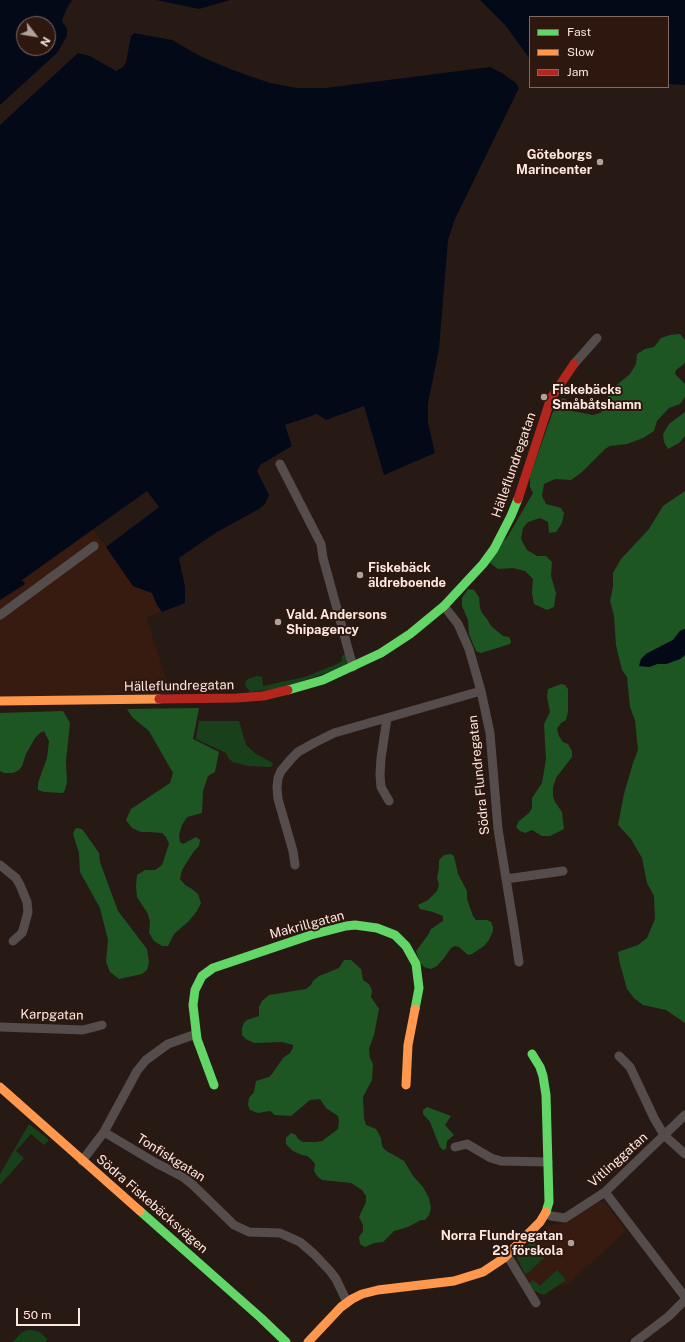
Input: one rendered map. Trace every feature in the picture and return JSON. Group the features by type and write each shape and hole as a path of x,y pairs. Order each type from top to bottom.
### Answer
{"street":[{"name":"Hälleflundregatan","path":"0,701 231,698 263,696 294,689 323,680 386,650 410,634 444,606 483,564 504,531 520,494 551,398 574,364 597,338"},
{"path":"280,464 321,544 323,558 353,667"},
{"path":"0,615 94,546"},
{"name":"Södra Flundregatan","path":"444,606 458,624 469,649 481,691 490,733 496,815 518,962"},
{"path":"295,865 293,851 278,799 277,787 278,778 282,770 298,752 334,734 481,691"},
{"path":"387,718 380,775 381,787 388,801"},
{"path":"0,865 14,875 27,902 28,912 22,933 13,942"},
{"path":"506,879 563,871"},
{"name":"Makrillgatan","path":"214,1085 196,1034 193,1006 195,990 202,976 213,968 291,941 336,928 355,925 377,928 395,935 406,946 412,955 418,973 419,988 408,1045 406,1085"},
{"name":"Karpgatan","path":"0,1027 83,1030 102,1025"},
{"path":"82,1160 104,1132 137,1071 146,1060 168,1044 196,1034"},
{"path":"308,1342 335,1313 358,1296 373,1291 438,1283 470,1277 483,1272 507,1255 534,1229 546,1213 550,1191 546,1088 540,1066 532,1054"},
{"name":"Vitlinggatan","path":"619,1056 630,1067 654,1118 664,1135 685,1154"},
{"name":"Södra Fiskebäcksvägen","path":"0,1087 261,1318 286,1342"},
{"name":"Vitlinggatan","path":"546,1213 550,1216 565,1218 606,1192 685,1115"},
{"name":"Tonfiskgatan","path":"104,1132 183,1177 234,1225 249,1232 280,1233 300,1242 330,1271 348,1302"},
{"path":"455,1147 467,1144 501,1162 548,1162"},
{"path":"606,1192 685,1299 670,1316 635,1342"},
{"path":"507,1255 536,1303"}],"shaded area":[{"path":"92,529 133,586 152,593 162,612 146,617 171,694 0,697 0,600 25,584 22,580"},
{"name":"Norra Flundregatan 23 förskola","path":"598,1202 605,1203 626,1231 567,1285 559,1285 544,1295 534,1291 516,1258 517,1254 547,1226 565,1223"}],"green space":[{"path":"680,334 685,340 685,362 676,370 675,374 685,384 685,397 680,404 669,408 657,421 654,431 643,438 627,444 610,446 571,480 555,479 544,484 542,496 546,504 561,508 564,513 562,523 556,532 549,533 548,522 540,518 528,522 523,528 521,539 527,550 537,556 546,556 552,562 551,576 556,593 554,607 547,610 534,604 532,593 533,579 525,571 513,568 498,569 490,563 496,549 508,536 533,493 530,487 530,476 552,414 559,401 563,398 567,400 572,411 593,415 600,413 606,407 607,398 613,388 630,374 636,364 637,354 645,349 654,347 661,338"},
{"path":"685,412 685,436 679,443 668,449 664,442 663,434 669,424"},
{"path":"685,491 685,629 680,631 673,640 646,654 649,667 657,664 666,664 680,659 685,655 685,1023 666,1010 643,1005 634,998 627,989 620,964 618,952 638,945 647,938 655,919 654,896 647,883 642,858 631,839 618,825 624,794 638,750 635,720 630,707 627,677 622,670 616,645 614,616 610,601 613,587 613,573 621,559 649,529 663,506"},
{"path":"468,589 474,590 479,597 482,613 491,626 503,636 509,637 511,641 510,644 481,653 476,651 469,634 468,620 462,606 462,598"},
{"path":"345,654 347,657 347,662 344,667 281,688 250,692 245,685 248,679 257,676 262,677 263,686 305,677 337,664 342,661 342,656"},
{"path":"561,684 565,685 568,689 568,712 566,720 561,723 557,729 563,742 568,744 572,751 572,757 556,778 553,787 553,796 562,812 564,829 550,836 542,836 532,830 525,833 516,827 519,821 529,813 532,808 532,798 542,783 546,759 544,724 550,712 547,697 548,689"},
{"path":"199,708 193,739 219,752 215,772 208,776 203,791 202,813 187,817 182,825 179,835 180,842 183,844 196,837 200,840 199,846 182,870 180,879 185,885 198,894 201,903 189,921 174,934 168,946 162,946 154,941 149,933 150,922 148,914 137,897 136,886 137,875 145,870 155,870 162,865 169,844 166,837 162,833 141,832 132,828 126,820 131,809 170,783 173,773 149,731 132,717 127,709"},
{"path":"63,711 70,723 66,761 67,782 63,793 44,792 38,790 38,783 47,758 49,741 44,731 35,738 19,770 13,773 4,773 0,771 0,713"},
{"path":"199,721 239,721 246,745 256,754 273,764 271,767 248,766 233,762 229,759 226,753 196,739"},
{"path":"77,828 82,829 99,853 100,862 118,911 147,949 149,962 147,970 142,974 119,979 110,972 106,962 108,940 100,908 80,872 79,853 73,834"},
{"path":"451,854 454,856 458,874 467,891 467,899 473,916 476,920 487,920 491,922 493,931 489,940 484,946 472,954 468,955 459,947 455,946 451,948 437,966 431,969 424,967 420,962 416,951 431,929 443,921 443,916 420,909 418,905 428,900 437,891 439,885 437,878 439,860 444,855"},
{"path":"344,960 351,960 361,969 363,980 369,984 372,990 371,997 379,1009 374,1035 369,1049 370,1058 373,1064 372,1080 363,1097 364,1118 366,1125 376,1129 385,1150 404,1161 413,1176 423,1187 429,1198 431,1208 429,1215 425,1220 421,1220 408,1227 394,1231 383,1242 374,1243 365,1247 360,1244 359,1237 363,1231 363,1225 359,1217 366,1202 366,1196 362,1190 351,1183 322,1180 314,1171 315,1164 311,1159 293,1151 286,1144 286,1138 291,1133 296,1135 298,1139 303,1142 322,1141 338,1129 338,1116 326,1108 320,1099 310,1100 291,1116 275,1115 270,1111 258,1113 250,1110 248,1105 249,1098 254,1092 256,1081 269,1077 283,1058 290,1053 293,1045 282,1042 254,1043 242,1035 244,1023 247,1020 259,1016 259,1007 262,1001 269,995 306,989 319,976 339,968"},
{"path":"427,1107 451,1116 445,1125 454,1135 447,1141 446,1149 443,1150 440,1147 430,1122 423,1114 423,1110"},
{"path":"29,1124 49,1140 44,1145 31,1134 16,1151 24,1158 0,1185 0,1174"},
{"path":"533,1240 537,1244 538,1250 545,1257 525,1274 517,1258 518,1254"},
{"path":"557,1270 566,1280 544,1295 534,1291 529,1284 533,1280 540,1286"},
{"path":"27,1330 41,1333 47,1339 46,1342 13,1342 21,1333"}],"water":[{"path":"0,0 72,0 62,21 67,29 67,36 56,54 56,16 16,16 16,56 54,56 0,105"},
{"path":"156,0 230,0 199,9"},
{"path":"480,0 685,0 685,85 669,84 669,16 529,16 529,58 505,25"},
{"path":"134,33 172,40 200,56 230,69 270,83 297,88 326,88 490,67 516,83 519,88 455,219 448,240 439,349 428,403 428,423 435,453 384,475 364,406 326,420 317,414 285,425 292,446 260,465 257,471 269,495 265,504 259,509 217,532 179,558 185,587 185,603 162,612 152,593 133,586 106,547 159,507 147,491 22,580 25,584 0,600 0,125 78,53 90,56 116,71 123,67 126,62 131,36"},
{"path":"685,629 685,655 680,659 666,664 657,664 649,667 639,666 641,659 646,654 673,640 680,631"}],"traffic: fast":[{"path":"288,690 323,680 381,653 410,634 444,606 483,564 494,549 518,499"},
{"path":"214,1085 197,1039 193,1005 195,990 202,976 213,968 311,935 346,926 355,925 377,928 395,935 406,946 416,964 419,988 415,1009"},
{"path":"532,1054 540,1067 546,1095 549,1202 546,1212"},
{"path":"140,1211 286,1342"}],"traffic: slow":[{"path":"0,701 159,699"},
{"path":"406,1085 408,1045 415,1009"},
{"path":"0,1087 140,1211"},
{"path":"308,1342 341,1307 362,1294 378,1290 454,1281 483,1272 504,1258 540,1222 546,1212"}],"traffic: jam":[{"path":"518,499 551,398 574,364"},
{"path":"159,699 237,698 263,696 288,690"}],"place":[{"name":"Göteborgs Marincenter","path":"600,162"},
{"name":"Fiskebäcks Småbåtshamn","path":"544,397"},
{"name":"Fiskebäck äldreboende","path":"360,575"},
{"name":"Vald. Andersons Shipagency","path":"278,622"},
{"name":"Norra Flundregatan 23 förskola","path":"571,1243"}]}
